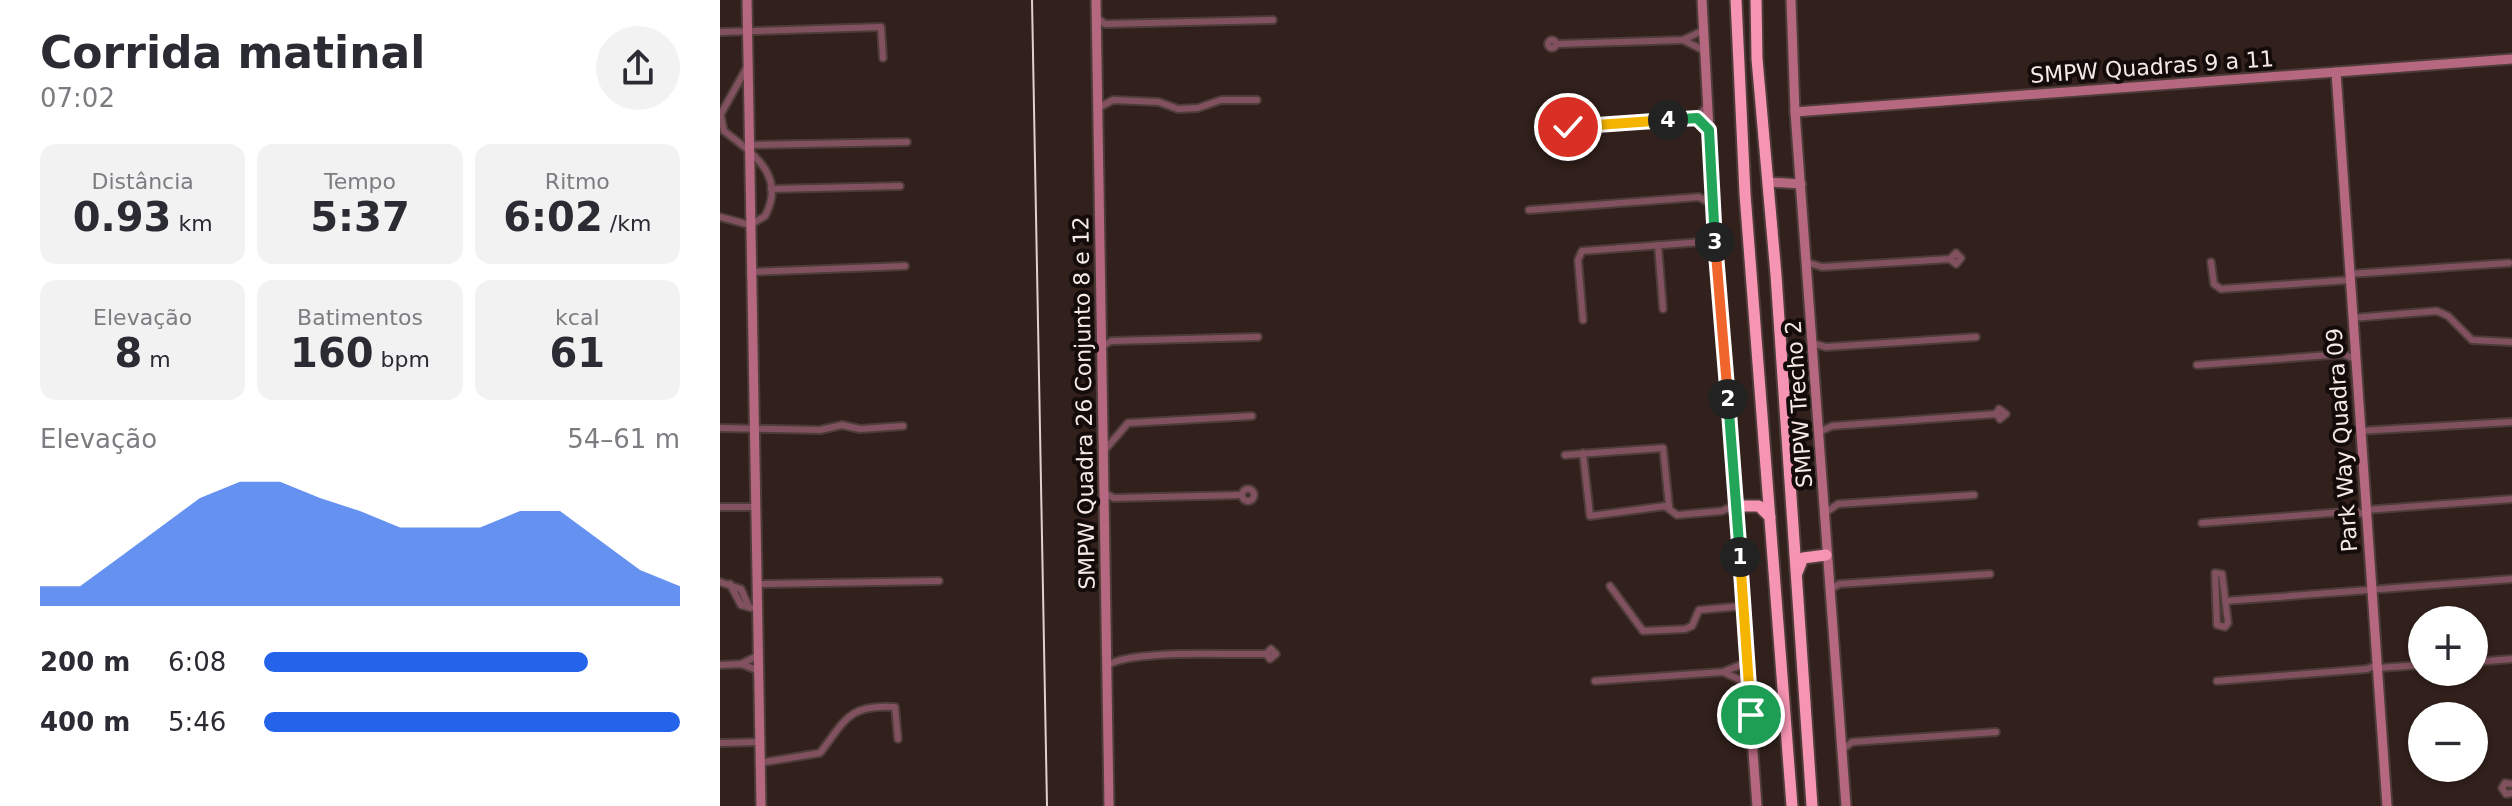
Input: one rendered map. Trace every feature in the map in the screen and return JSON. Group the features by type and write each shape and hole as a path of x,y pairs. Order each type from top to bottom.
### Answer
{"highway":[{"path":"1734,0 1745,194 1792,806"},
{"path":"1756,0 1757,59 1812,806"},
{"path":"1736,504 1758,499 1768,483"},
{"path":"1736,504 1759,506 1771,520"},
{"path":"1791,532 1805,551 1826,553"},
{"path":"1794,581 1803,558 1826,553"}],"street":[{"path":"744,0 757,584 753,609 761,806"},
{"name":"SMPW Quadra 26 Conjunto 8 e 12","path":"1096,0 1099,24 1096,109 1103,452 1107,498 1109,806"},
{"path":"1702,0 1715,241 1757,806"},
{"name":"SMPW Trecho 2","path":"1791,0 1795,112 1826,553 1829,578 1834,587 1846,806"},
{"path":"1099,24 1273,20"},
{"path":"720,32 881,27 883,58"},
{"path":"1556,44 1683,40 1702,31"},
{"path":"1683,40 1703,50"},
{"name":"SMPW Quadras 9 a 11","path":"1795,112 2512,59"},
{"path":"720,217 750,225 765,216 771,189 767,166 749,146 724,131 721,112 747,67"},
{"name":"Park Way Quadra 09","path":"2336,72 2363,510 2387,806"},
{"path":"1096,95 1110,101 1159,102 1178,109 1198,108 1221,100 1257,100"},
{"path":"1096,109 1110,101"},
{"path":"1568,127 1697,118 1707,106"},
{"path":"1697,118 1709,130"},
{"path":"749,146 907,142"},
{"path":"1768,182 1801,184"},
{"path":"771,189 900,186"},
{"path":"1529,210 1702,197 1712,188"},
{"path":"1702,197 1713,205"},
{"path":"1583,320 1578,260 1582,251 1715,241"},
{"path":"1658,245 1663,309"},
{"path":"1806,262 1822,267 1950,259"},
{"path":"2211,262 2214,284 2221,289 2509,263"},
{"path":"750,272 905,266"},
{"path":"1808,278 1822,267"},
{"path":"2352,318 2437,311 2472,340 2512,342"},
{"path":"1101,334 1111,341"},
{"path":"1101,347 1111,341 1258,337"},
{"path":"1812,343 1826,347 1976,337"},
{"path":"2343,354 2354,346"},
{"path":"1813,355 1826,347"},
{"path":"2197,365 2343,354 2355,359"},
{"path":"1818,427 1996,414"},
{"path":"1103,452 1128,423 1252,416"},
{"path":"2359,431 2511,422"},
{"path":"720,428 753,426 776,430 820,430 842,425 860,429 903,426"},
{"path":"1565,455 1663,448 1669,506 1677,515 1722,511 1736,504"},
{"path":"1583,453 1590,516 1669,506"},
{"path":"1107,498 1242,495"},
{"path":"1824,495 1838,504"},
{"path":"1825,513 1838,504 1974,495"},
{"path":"2202,523 2512,499"},
{"path":"720,507 755,507"},
{"path":"1722,511 1737,523"},
{"path":"2214,573 2222,574 2225,601 2227,625 2219,627 2214,573"},
{"path":"1834,587 1990,574"},
{"path":"2225,601 2512,579"},
{"path":"757,584 939,581"},
{"path":"720,582 730,584 741,605 753,609"},
{"path":"1610,586 1643,631 1685,629 1692,626 1699,610 1743,606"},
{"path":"1107,652 1118,659"},
{"path":"1107,665 1118,659 1166,654 1266,654"},
{"path":"741,664 757,656"},
{"path":"2488,661 2512,659"},
{"path":"1595,681 1723,672 1748,662"},
{"path":"720,665 741,664 757,670"},
{"path":"2217,681 2408,666"},
{"path":"1723,672 1749,684"},
{"path":"759,763 820,753 855,709 870,705 895,707 898,739"},
{"path":"1841,736 1852,742 1996,732"},
{"path":"720,743 759,742"},
{"path":"1842,750 1852,742"},
{"path":"2509,806 2510,794 2502,788 2505,783 2512,784"}],"railway":[{"path":"1032,0 1047,806"}],"route":[{"path":"1568,127 1697,118 1709,130 1751,715"}]}
